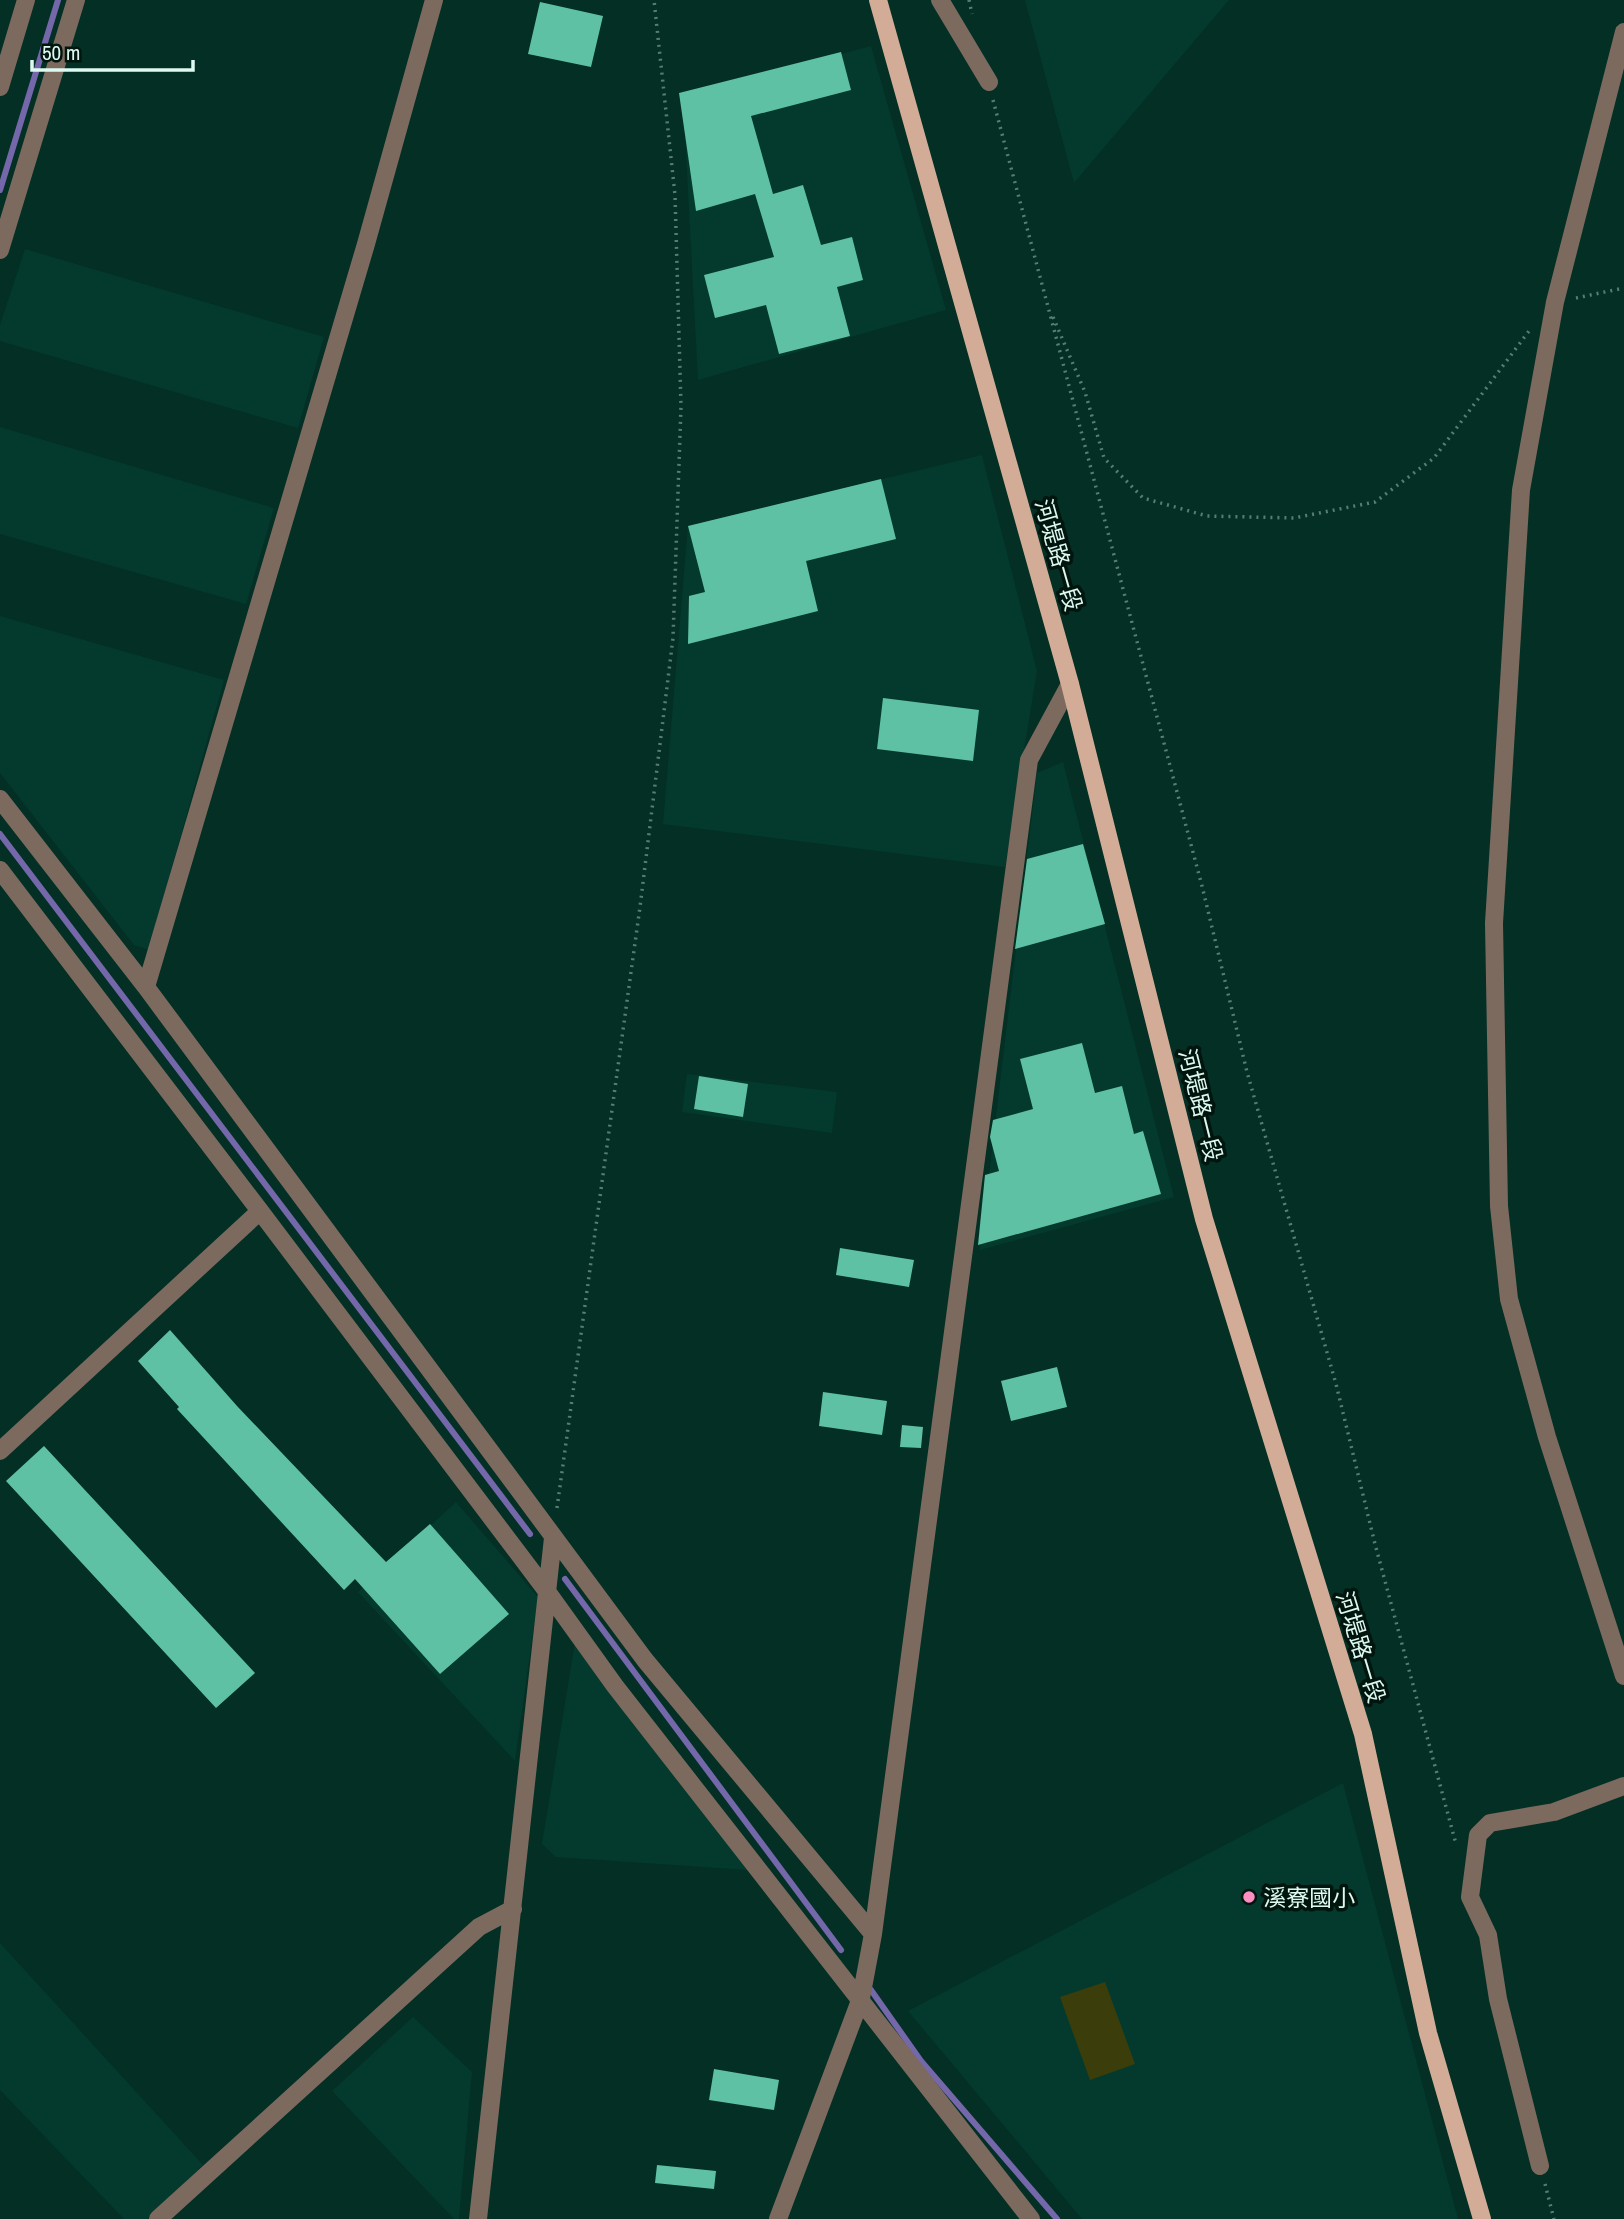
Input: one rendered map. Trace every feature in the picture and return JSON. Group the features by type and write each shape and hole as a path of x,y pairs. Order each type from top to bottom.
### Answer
{"main road":[{"name":"河堤路一段","path":"878,0 1070,684 1204,1219 1363,1734 1428,2033 1482,2219"}],"street":[{"path":"0,87 26,0"},
{"path":"0,250 76,0"},
{"path":"146,987 366,244 434,0"},
{"path":"940,0 989,82"},
{"path":"1624,32 1555,302 1521,490 1494,923 1499,1206 1509,1299 1547,1437 1624,1676"},
{"path":"778,2219 861,1998 873,1934 1029,761 1070,684"},
{"path":"0,799 146,987 645,1660 873,1934"},
{"path":"0,870 546,1590 615,1686 1031,2219"},
{"path":"0,1451 260,1211"},
{"path":"478,2219 553,1538"},
{"path":"1541,2166 1498,1999 1488,1935 1470,1897 1478,1835 1490,1822 1554,1812 1624,1786"},
{"path":"158,2219 479,1927 513,1909"}],"path":[{"path":"553,1538 640,907 673,638 681,406 676,195 654,0"},
{"path":"969,0 974,23"},
{"path":"989,82 1198,873 1247,1072 1336,1384 1375,1544 1457,1846"},
{"path":"1555,302 1624,288"},
{"path":"1048,305 1085,392 1104,458 1143,498 1207,516 1294,518 1375,502 1434,458 1531,330"},
{"path":"1541,2166 1554,2219"}],"shaded area":[{"path":"1025,0 1229,0 1074,183"},
{"path":"871,46 946,310 698,380 683,96"},
{"path":"25,249 324,337 298,428 0,341 0,325"},
{"path":"0,427 274,508 246,604 0,534"},
{"path":"982,455 1037,671 1005,867 663,824 688,526"},
{"path":"0,616 224,680 149,950 134,945 0,773"},
{"path":"1063,762 1174,1197 980,1250 1037,773"},
{"path":"687,1074 837,1092 832,1133 682,1112"},
{"path":"456,1502 538,1597 515,1761 358,1592"},
{"path":"575,1642 748,1870 556,1857 542,1844"},
{"name":"溪寮國小","path":"1343,1783 1458,2219 1082,2219 908,2011"},
{"path":"0,1943 203,2165 147,2219 124,2219 0,2090"},
{"path":"1105,1982 1135,2064 1090,2080 1060,1997"},
{"path":"413,2017 472,2072 459,2219 454,2219 332,2091"}],"building":[{"path":"540,2 603,16 591,67 528,54"},
{"path":"841,52 851,90 751,116 773,194 803,185 821,245 852,237 863,280 837,287 850,336 779,354 766,305 715,318 704,275 774,257 755,194 696,211 679,93"},
{"path":"881,479 896,539 806,561 818,611 688,644 689,596 705,592 688,526"},
{"path":"883,698 979,710 973,761 877,749"},
{"path":"1083,844 1105,924 1015,949 1027,859"},
{"path":"1082,1043 1095,1093 1122,1086 1134,1134 1143,1131 1161,1194 978,1245 985,1175 999,1171 990,1137 993,1120 1033,1109 1020,1059"},
{"path":"699,1076 748,1084 743,1117 694,1109"},
{"path":"840,1248 914,1260 909,1287 836,1275"},
{"path":"170,1330 237,1406 386,1562 430,1524 509,1614 440,1674 355,1579 344,1590 177,1409 179,1407 138,1361"},
{"path":"1057,1367 1067,1407 1011,1421 1001,1381"},
{"path":"823,1392 887,1401 882,1435 819,1426"},
{"path":"902,1425 923,1427 921,1448 900,1447"},
{"path":"44,1446 255,1673 216,1708 6,1481"},
{"path":"714,2069 779,2080 774,2110 709,2100"},
{"path":"657,2165 716,2171 714,2189 655,2183"}],"waterway":[{"path":"0,190 58,0"},
{"path":"0,834 530,1534"},
{"path":"565,1579 841,1950"},
{"path":"871,1990 921,2061 1057,2219"}],"place":[{"name":"溪寮國小","path":"1249,1897"}]}
